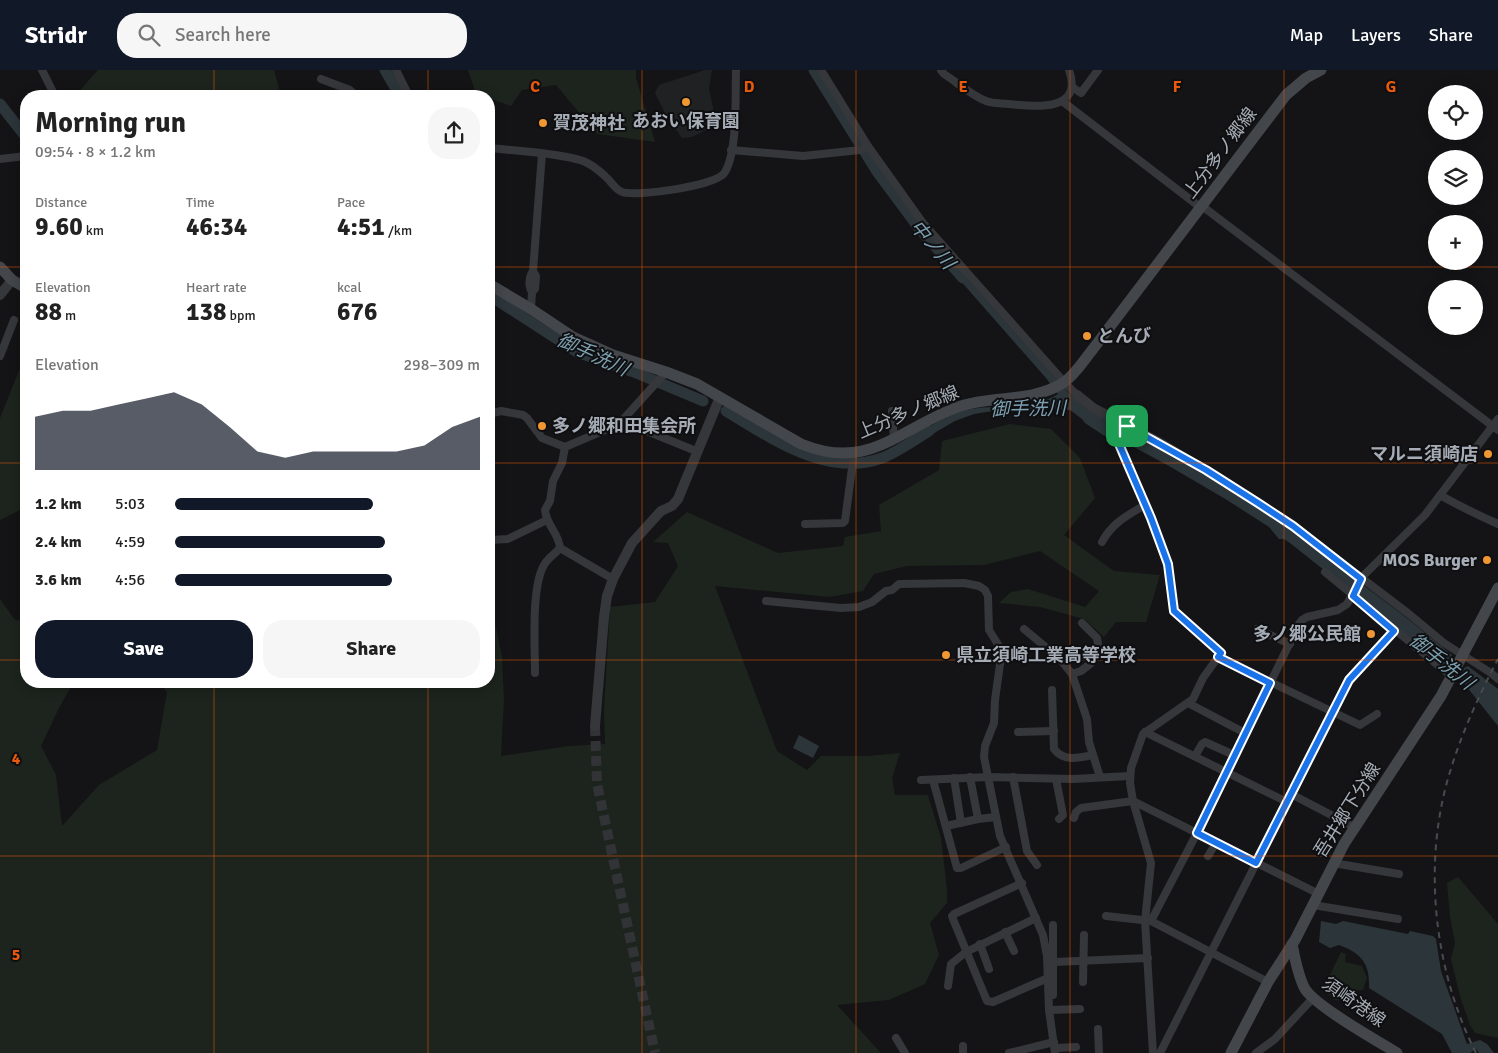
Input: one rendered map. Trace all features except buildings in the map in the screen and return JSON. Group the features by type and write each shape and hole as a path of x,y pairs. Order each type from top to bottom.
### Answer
{"main road":[{"name":"上分多ノ郷線","path":"495,288 586,344 664,375 697,384 801,444 826,452 854,456 894,439 936,416 960,406 974,402 1022,398 1058,385 1093,349 1286,95 1312,71"},
{"path":"0,267 12,280 20,285"},
{"name":"吾井郷下分線","path":"1231,1053 1354,827 1441,696 1498,588"},
{"name":"須崎港線","path":"1292,944 1302,981 1313,998 1397,1053"}],"street":[{"path":"42,70 52,90"},
{"path":"396,70 406,90"},
{"path":"495,149 582,161 607,178 622,192 637,193 683,188 713,181 725,172 732,150 736,70"},
{"path":"821,70 865,148 923,223 1058,385 1077,395 1093,408 1126,428 1206,470 1293,526 1461,657 1491,673 1498,679"},
{"path":"941,70 970,91 991,102 1039,106 1066,99 1072,87 1069,70"},
{"path":"1072,87 1081,93 1098,70"},
{"path":"321,79 350,90"},
{"path":"1062,101 1495,428"},
{"path":"732,150 803,156 865,148"},
{"path":"531,309 532,292 535,289 536,276 533,271 542,154"},
{"path":"2,160 20,156"},
{"path":"0,296 12,280"},
{"path":"0,356 14,320"},
{"path":"495,412 501,411 523,415 542,438 565,447 617,426 664,375"},
{"path":"595,726 604,617 607,596 613,579 632,543 661,511 674,504 720,397"},
{"path":"892,411 894,439"},
{"path":"1148,921 1197,833 1302,620 1344,607 1354,594 1361,580 1426,515 1495,428 1498,419"},
{"path":"622,421 696,451"},
{"path":"1126,428 1119,444 1168,564 1173,610 1221,653 1203,678 1197,694 1188,703 1145,732 1141,737 1130,776 1133,801 1151,863 1148,958 1153,1053"},
{"path":"560,548 559,540 547,520 545,510 550,501 553,481 562,463 565,447"},
{"path":"805,524 842,523 845,521 854,456"},
{"path":"1440,495 1467,511 1498,524"},
{"path":"1102,542 1111,527 1145,505"},
{"path":"495,540 508,539 547,520"},
{"path":"560,548 613,579"},
{"path":"535,673 536,604 539,580 544,565 560,548"},
{"path":"1324,572 1354,594 1394,631 1452,675"},
{"path":"766,601 841,608 859,607 872,602 899,584 909,583 964,583 979,586 985,590 989,602 989,630 999,646 1001,657 994,700 994,723 984,752 1000,836 1022,883 1046,947 1055,1048"},
{"path":"1072,674 1081,671 1090,664 1098,644 1097,638 1082,623"},
{"path":"1024,629 1060,659 1072,674 1087,719 1089,742 1100,777"},
{"path":"1257,629 1290,644"},
{"path":"1160,1053 1352,676 1394,631"},
{"path":"1218,657 1360,725 1377,714"},
{"path":"1052,690 1054,749 1059,754 1072,758 1093,755"},
{"path":"1188,703 1246,733"},
{"path":"1018,732 1054,731"},
{"path":"1145,732 1287,802"},
{"path":"1195,756 1205,742 1234,755"},
{"path":"921,780 989,777 1056,779 1130,776"},
{"path":"1013,777 1028,851 1037,865"},
{"path":"954,778 961,822"},
{"path":"970,778 978,819"},
{"path":"1056,779 1063,815 1059,819"},
{"path":"933,780 957,868 961,868 1006,847"},
{"path":"1291,794 1354,827"},
{"path":"1074,818 1081,808 1133,801 1318,894"},
{"path":"946,826 996,817"},
{"path":"1208,856 1216,843"},
{"path":"1334,863 1399,874"},
{"path":"1022,883 952,916 987,1001 990,1003 1048,978"},
{"path":"1313,905 1398,919"},
{"path":"1106,916 1148,921 1268,982"},
{"path":"948,986 951,964 966,952 1036,918"},
{"path":"1051,1010 1054,962 1053,925"},
{"path":"1006,932 1014,951"},
{"path":"1083,982 1084,936"},
{"path":"980,944 989,969"},
{"path":"1054,962 1148,958"},
{"path":"1256,1053 1275,1039 1313,998"},
{"path":"1051,1010 1080,1009"},
{"path":"1098,1029 1099,1053"},
{"path":"896,1038 905,1053"},
{"path":"1010,1053 1076,1047"}],"shaded area":[{"path":"98,70 274,70 279,89 82,90"},
{"path":"468,70 636,70 636,78 655,142 597,134 556,85 522,90 511,106 495,100 495,90 475,90"},
{"name":"あおい保育園","path":"705,70 712,70 709,89 714,112 712,127 692,137 682,138 669,121 655,93 659,85"},
{"path":"20,368 20,510 0,520 0,418"},
{"path":"1010,424 1051,429 1080,458 1095,498 1064,535 1114,571 1160,575 1146,622 1116,622 1104,637 1084,619 1040,607 999,603 1011,592 1028,589 1085,607 1099,591 1040,551 984,565 907,566 874,574 863,591 830,597 715,586 777,751 807,770 821,756 867,756 900,753 892,778 895,795 928,795 941,838 947,890 947,903 930,923 939,955 925,984 889,1000 837,1005 881,1053 0,1053 0,599 15,620 20,620 20,688 70,688 41,746 56,775 62,826 99,785 157,750 167,692 164,688 495,688 495,623 502,656 504,700 501,756 569,746 605,744 604,709 610,607 655,602 678,566 668,543 653,542 687,512 778,553 843,546 845,537 881,531 879,505 939,470 942,441"},
{"path":"1458,877 1498,924 1498,1038 1475,1033 1470,1025 1460,996 1451,959 1455,943 1450,917 1447,883"},
{"path":"1341,952 1346,954 1345,962 1362,966 1367,978 1363,990 1354,990 1347,1001 1335,1000 1326,992 1326,983"}],"water":[{"path":"956,266 1067,391 1086,409 1204,474 1269,514 1407,618 1452,655 1446,667 1290,543 1284,539 1279,539 1269,527 1169,466 1132,446 1103,435 1070,410 1030,409 974,414 955,421 919,442 915,435 956,413 971,409 1016,406 1038,402 1058,394 951,270"},
{"path":"1468,666 1498,689 1498,726 1459,677 1464,668"},
{"path":"799,735 819,746 813,758 793,748"},
{"path":"1321,921 1336,924 1343,921 1408,934 1410,931 1433,936 1436,939 1441,971 1467,1044 1480,1040 1487,1044 1494,1053 1479,1053 1476,1049 1470,1053 1452,1053 1442,1034 1369,988 1368,972 1363,960 1347,948 1339,945 1330,948 1319,942"}],"waterway":[{"name":"御手洗川","path":"385,70 397,90"},
{"name":"中ノ川","path":"814,70 878,173 919,228 963,278"},
{"path":"0,104 20,129"},
{"name":"御手洗川","path":"495,299 577,352 634,372 703,401"},
{"name":"御手洗川","path":"726,411 762,433 800,452 820,459 841,463 861,463 882,458 929,431"}],"tunnel":[{"path":"595,726 597,784 655,1053"}],"railway":[{"path":"1476,1053 1462,1022 1442,955 1437,920 1436,850 1447,782 1457,750 1469,719 1498,659"}],"place":[{"name":"あおい保育園","path":"686,102"},
{"name":"賀茂神社","path":"543,123"},
{"name":"とんび","path":"1087,336"},
{"name":"多ノ郷和田集会所","path":"542,426"},
{"name":"マルニ須崎店","path":"1488,454"},
{"name":"MOS Burger","path":"1487,560"},
{"name":"多ノ郷公民館","path":"1371,634"},
{"name":"県立須崎工業高等学校","path":"946,655"}],"route":[{"path":"1127,426 1206,470 1293,526 1361,579 1353,596 1394,631 1349,680 1256,863 1197,833 1270,683 1218,657 1221,653 1173,610 1168,564 1151,518 1119,444 1127,426"}]}
